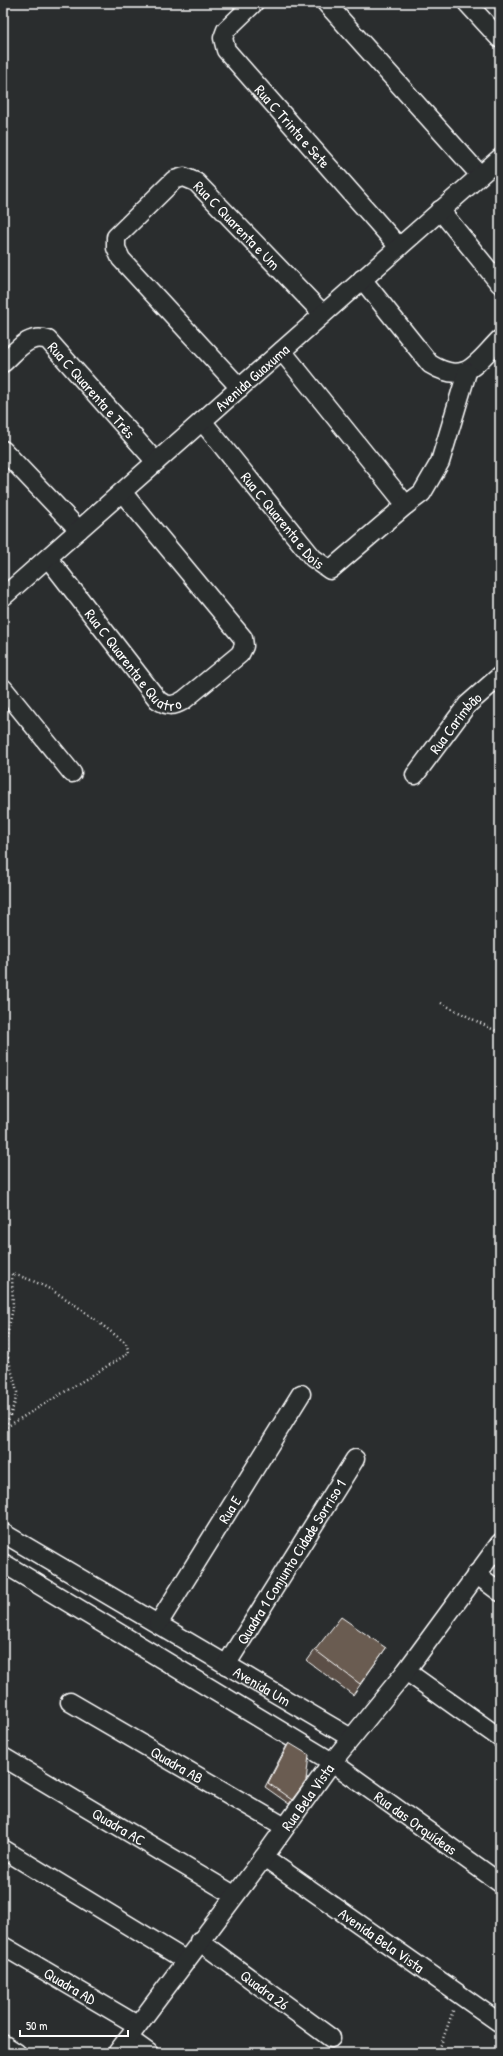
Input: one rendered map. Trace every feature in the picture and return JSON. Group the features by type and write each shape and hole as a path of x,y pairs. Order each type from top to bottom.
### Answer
{"street":[{"name":"Rua C Trinta e Sete","path":"254,3 226,30 223,38 226,50 399,247"},
{"path":"326,3 480,175"},
{"path":"466,3 500,39"},
{"name":"Avenida Guaxuma","path":"3,597 500,158"},
{"name":"Rua C Quarenta e Um","path":"240,388 121,259 116,248 116,237 174,180 184,177 196,182 323,314"},
{"path":"440,210 500,284"},
{"path":"362,279 430,364 443,372 454,374 467,372"},
{"name":"Rua C Quarenta e Três","path":"3,363 31,338 42,338 48,340 156,462"},
{"path":"282,350 406,505 422,493 440,462 467,372 500,339"},
{"name":"Rua C Quarenta e Dois","path":"202,421 313,558 330,570 406,505"},
{"path":"3,450 79,530"},
{"name":"Rua C Quarenta e Quatro","path":"48,558 158,700 165,705 174,706 184,700 240,654 244,646 243,638 122,492"},
{"name":"Rua Carimbão","path":"415,775 467,705 500,676"},
{"path":"3,688 72,773"},
{"name":"Rua E","path":"158,1624 301,1394"},
{"name":"Quadra 1 Conjunto Cidade Sorriso 1","path":"226,1665 355,1459"},
{"name":"Avenida Um","path":"3,1533 351,1738"},
{"name":"Rua Bela Vista","path":"117,2053 199,1941 264,1857 332,1762 406,1671 500,1542"},
{"name":"Avenida Um","path":"3,1563 332,1762"},
{"path":"476,1574 500,1592"},
{"path":"158,1658 173,1633"},
{"path":"406,1671 500,1738"},
{"name":"Quadra AB","path":"70,1702 285,1827"},
{"path":"307,1747 313,1757 319,1780"},
{"name":"Quadra AC","path":"3,1757 234,1895"},
{"name":"Rua das Orquídeas","path":"332,1762 500,1883"},
{"path":"3,1849 185,1960"},
{"name":"Avenida Bela Vista","path":"264,1857 500,2024"},
{"name":"Quadra 26","path":"199,1941 331,2038"},
{"name":"Quadra AD","path":"3,1946 132,2031 149,2053"},
{"path":"3,2044 17,2053"}],"path":[{"path":"441,1003 500,1033"},
{"path":"3,1429 129,1353 126,1343 60,1294 31,1279 12,1274 13,1308 5,1345 17,1392 16,1402 6,1426"},
{"path":"438,2053 459,1995"}],"building":[{"path":"341,1617 386,1648 360,1684 315,1650"},
{"path":"289,1743 309,1755 306,1781 292,1800 268,1783"}]}
